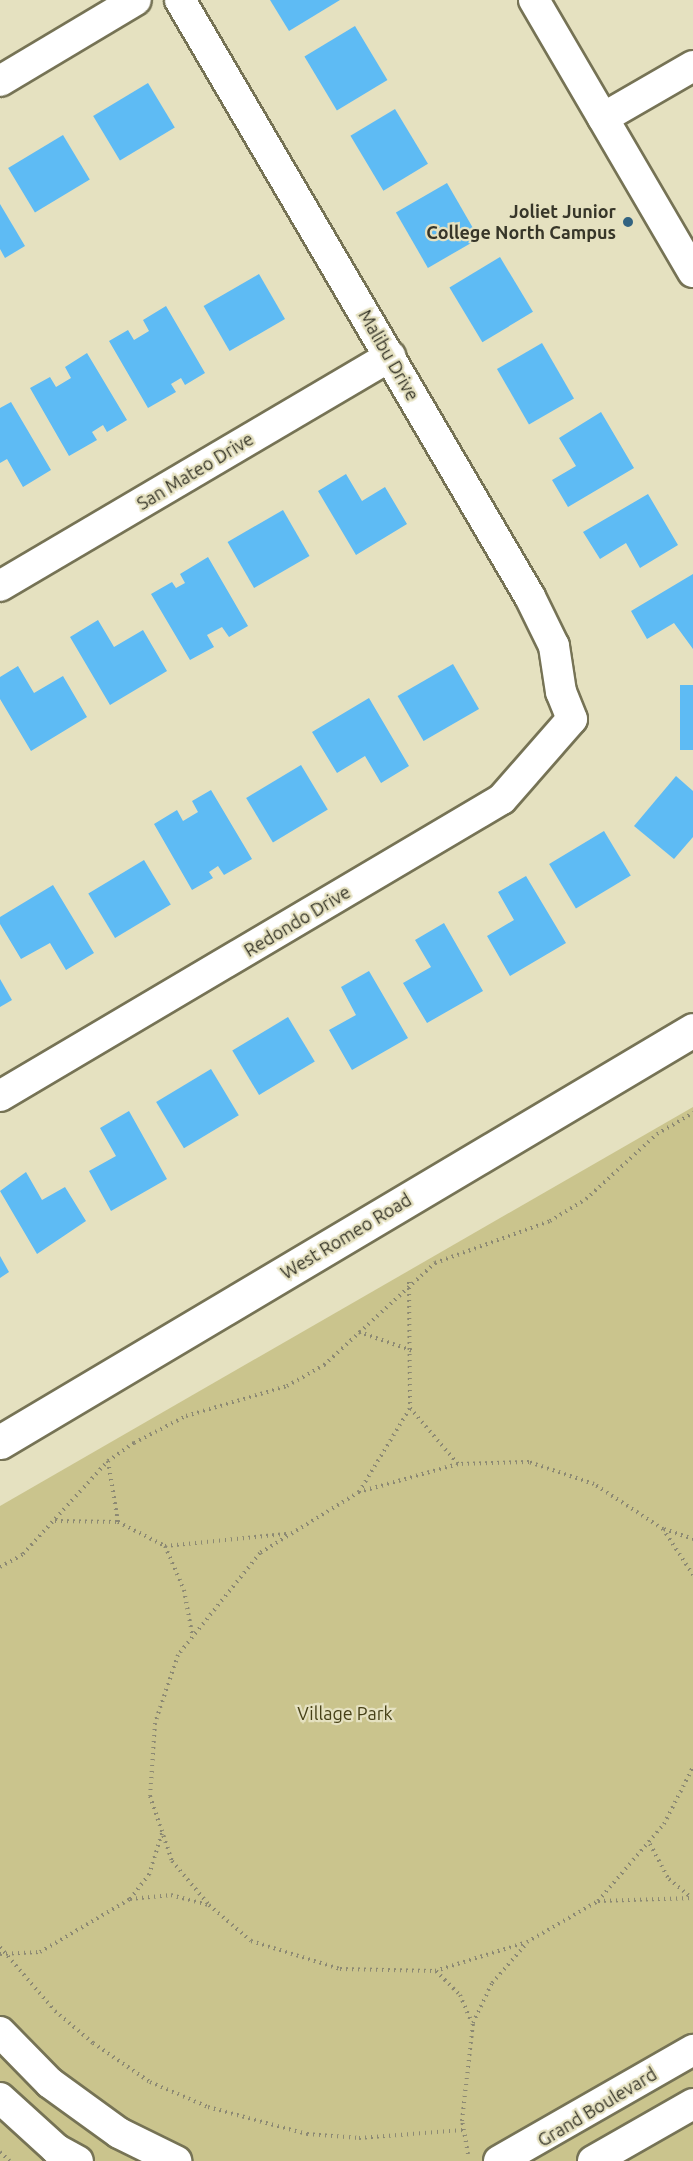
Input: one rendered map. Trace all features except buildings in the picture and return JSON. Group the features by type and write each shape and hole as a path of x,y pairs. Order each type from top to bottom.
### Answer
{"main road":[{"name":"West Romeo Road","path":"0,1442 693,1030"}],"street":[{"path":"0,81 136,0"},
{"name":"Malibu Drive","path":"180,0 546,625 572,719"},
{"path":"534,0 693,272"},
{"path":"603,118 693,66"},
{"name":"San Mateo Drive","path":"0,586 390,356"},
{"name":"Redondo Drive","path":"0,1096 502,799 572,719"},
{"path":"0,2032 50,2083 93,2114 176,2161"},
{"name":"Grand Boulevard","path":"499,2161 693,2050"},
{"path":"0,2098 56,2149 78,2161"},
{"path":"593,2161 693,2104"}],"path":[{"path":"0,1567 23,1554 108,1461 186,1416 287,1386 324,1365 409,1282 435,1263 550,1221 586,1199 657,1134 693,1113"},
{"path":"359,1492 410,1408 413,1351 409,1282"},
{"path":"359,1332 413,1351"},
{"path":"410,1408 458,1464"},
{"path":"108,1461 118,1522"},
{"path":"693,1539 663,1529 594,1484 530,1462 458,1464 359,1492 287,1534 260,1553 192,1634 178,1655 155,1723 150,1796 172,1861 209,1905 251,1941 340,1969 435,1971 527,1942 598,1901 650,1844 693,1767"},
{"path":"55,1521 118,1522 165,1546 287,1534"},
{"path":"663,1529 693,1575"},
{"path":"165,1546 184,1590 192,1634"},
{"path":"0,1954 40,1952 130,1899 149,1875 162,1832"},
{"path":"650,1844 669,1879 692,1898"},
{"path":"130,1899 171,1895 209,1905"},
{"path":"598,1901 692,1898"},
{"path":"470,2161 463,2130 473,2024 492,1983 527,1942"},
{"path":"0,1947 55,2011 93,2043 150,2082 207,2107 308,2134 359,2138 463,2130"},
{"path":"435,1971 460,1995 473,2024"},
{"path":"0,2152 10,2161"}],"green space":[{"name":"Village Park","path":"693,1107 693,2161 0,2161 0,1506"}],"place":[{"name":"Joliet Junior College North Campus","path":"628,222"}]}
